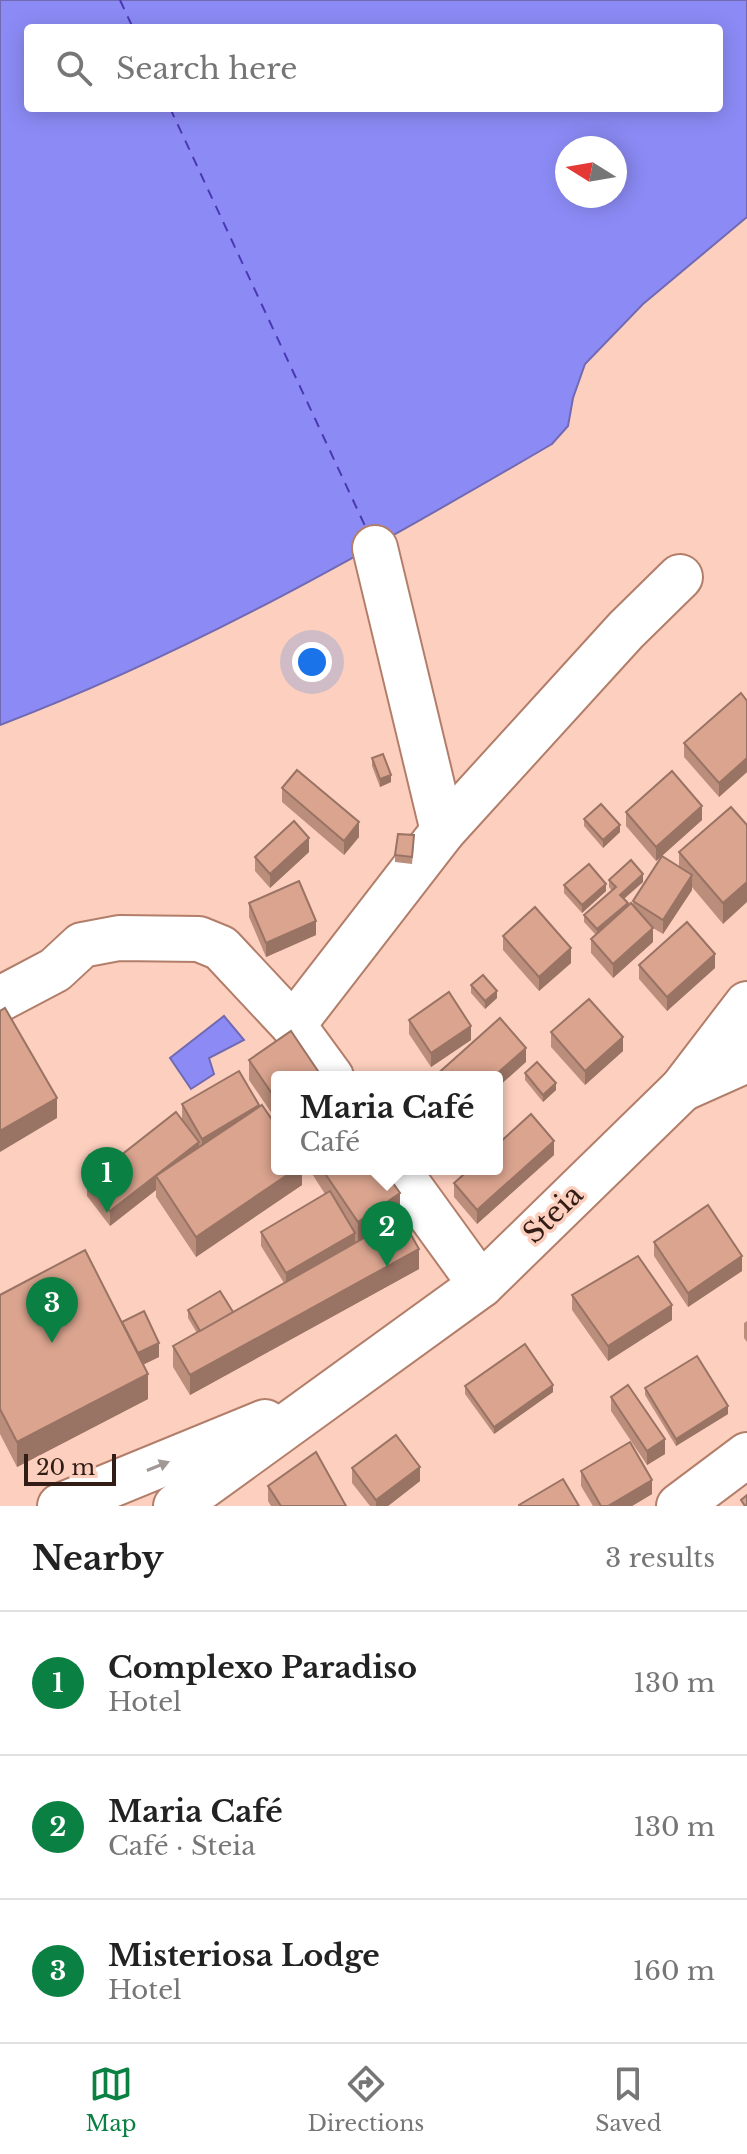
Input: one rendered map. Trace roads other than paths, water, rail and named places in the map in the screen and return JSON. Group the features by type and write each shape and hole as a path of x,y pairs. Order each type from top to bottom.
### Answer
{"street":[{"path":"375,548 443,831"},
{"path":"293,1025 443,831 626,630 680,577"},
{"path":"0,999 55,970 82,945 119,938 199,939 221,948 293,1025 327,1071"},
{"name":"Steia","path":"330,1395 481,1285 682,1089 747,1004"},
{"path":"682,1089 747,1060"},
{"path":"401,1175 481,1285"},
{"path":"60,1506 330,1395"},
{"path":"176,1506 330,1395"},
{"path":"679,1506 747,1455"}],"place":[{"name":"Complexo Paradiso","path":"107,1213"},
{"name":"Maria Café","path":"387,1267"},
{"name":"Misteriosa Lodge","path":"52,1343"}]}
